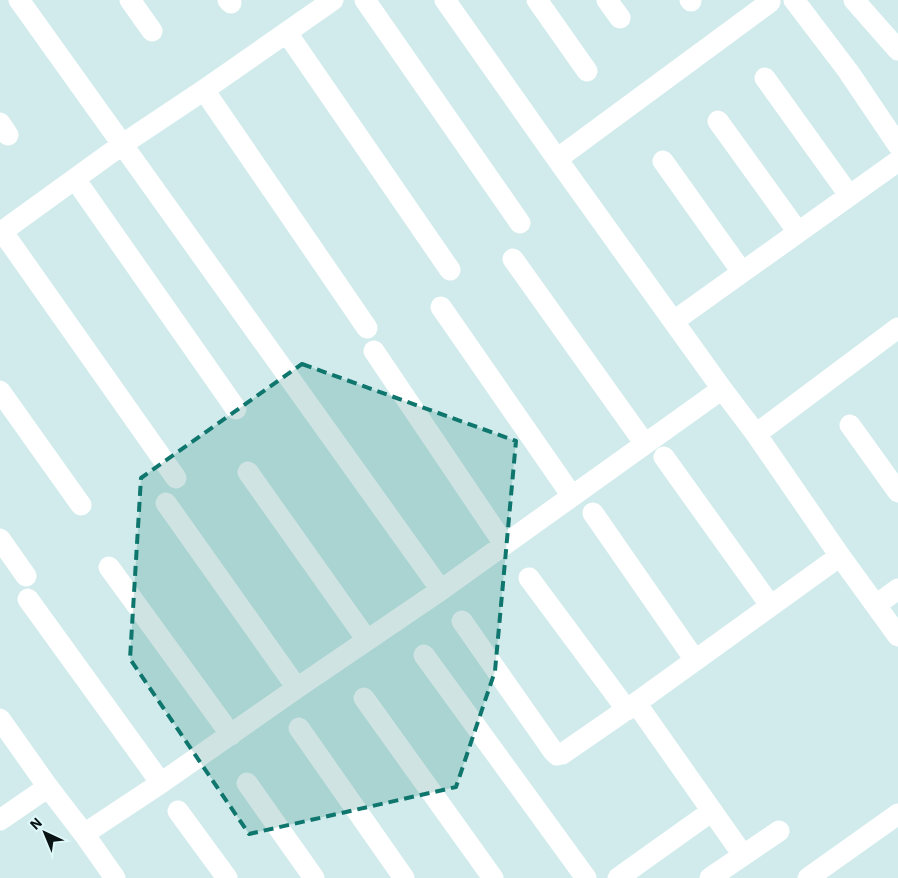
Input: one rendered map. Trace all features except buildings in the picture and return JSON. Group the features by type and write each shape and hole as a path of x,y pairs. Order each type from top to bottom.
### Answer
{"street":[{"path":"19,0 124,144 441,590"},
{"path":"130,0 152,31"},
{"path":"176,478 1,232 124,144 333,0"},
{"path":"365,0 520,222"},
{"path":"445,0 556,160 756,434 898,636"},
{"path":"537,0 588,71"},
{"path":"607,0 620,18"},
{"path":"794,0 848,71 898,146"},
{"path":"854,0 898,50"},
{"path":"556,160 770,2"},
{"path":"287,32 450,270"},
{"path":"765,78 849,195"},
{"path":"204,90 368,328"},
{"path":"718,121 798,232"},
{"path":"663,161 742,272"},
{"path":"674,321 898,161"},
{"path":"75,179 236,409"},
{"path":"513,259 645,444"},
{"path":"441,307 572,496"},
{"path":"756,434 898,328"},
{"path":"374,351 504,544"},
{"path":"84,834 441,590 722,389"},
{"path":"0,392 81,505"},
{"path":"850,425 898,492"},
{"path":"664,457 770,605"},
{"path":"248,472 367,640"},
{"path":"166,503 297,688"},
{"path":"593,513 695,660"},
{"path":"0,539 26,576"},
{"path":"462,621 557,755 562,754 631,706 840,556"},
{"path":"109,567 231,735"},
{"path":"529,578 712,811 743,856"},
{"path":"876,605 898,590"},
{"path":"28,599 161,783"},
{"path":"424,655 586,878"},
{"path":"364,698 493,878"},
{"path":"0,719 115,878"},
{"path":"299,728 404,878"},
{"path":"247,783 314,878"},
{"path":"0,820 48,787"},
{"path":"178,811 227,878"},
{"path":"618,878 712,811"},
{"path":"817,875 898,814"},
{"path":"710,878 778,832"}],"highlighted area":[{"path":"302,364 516,441 495,671 456,787 249,834 130,659 141,478"}]}
